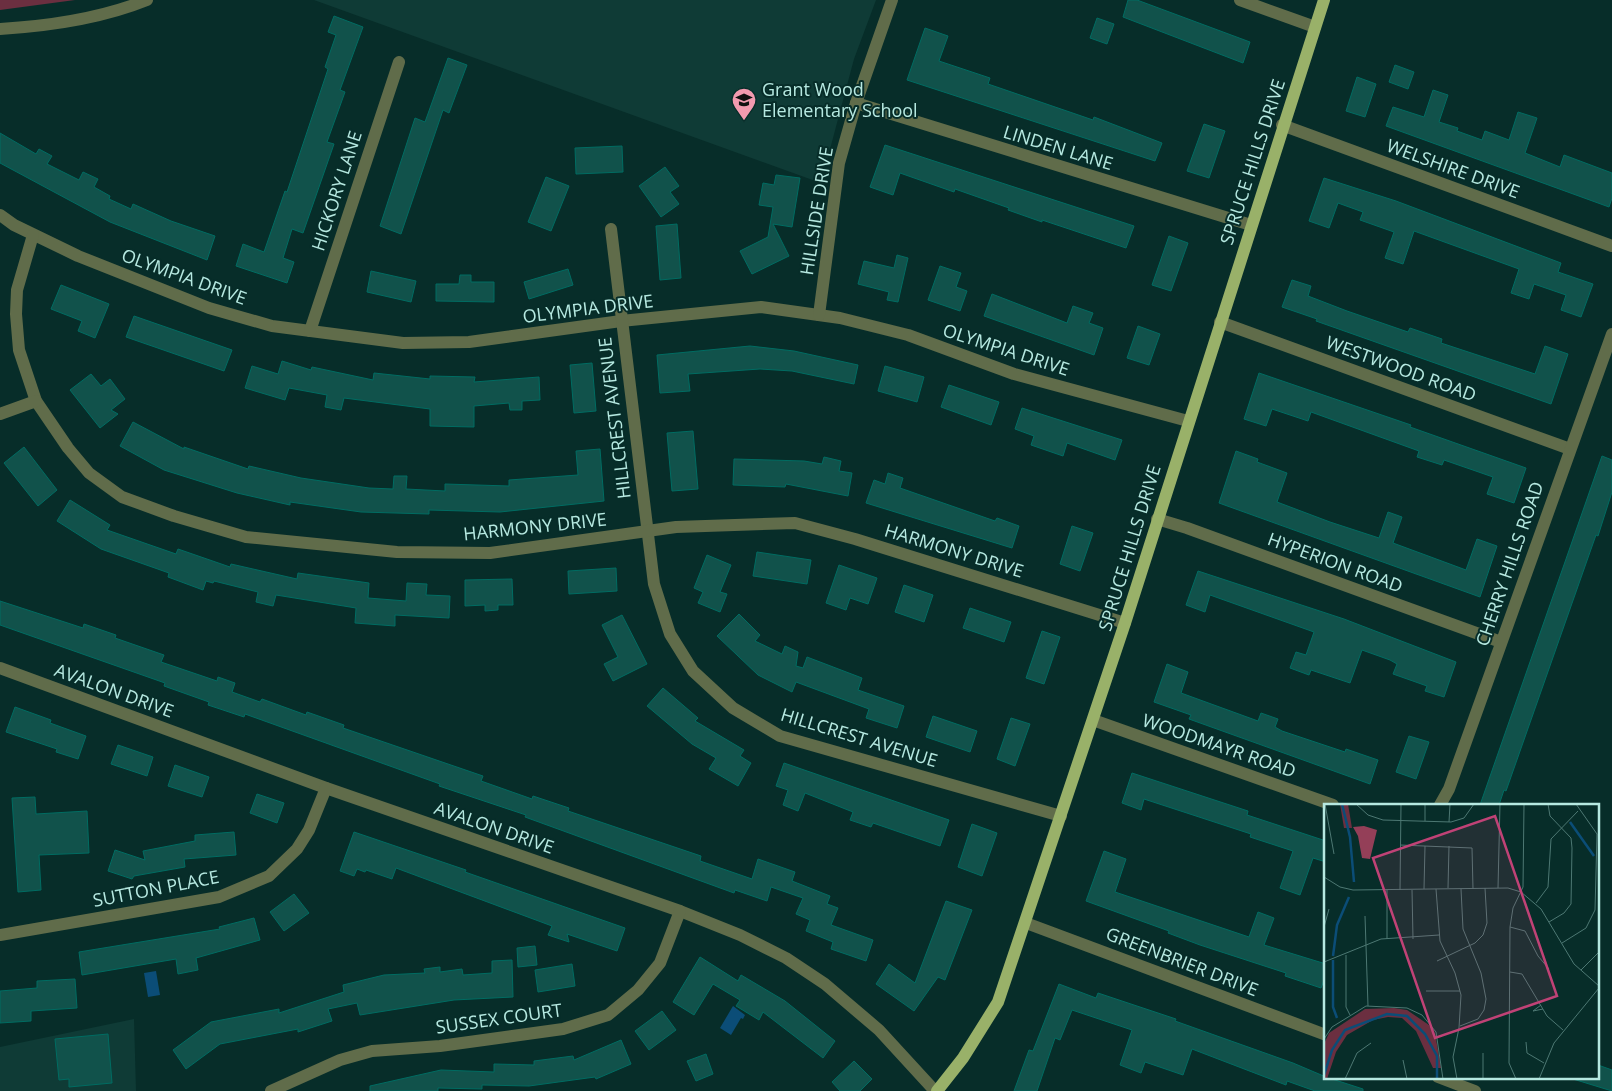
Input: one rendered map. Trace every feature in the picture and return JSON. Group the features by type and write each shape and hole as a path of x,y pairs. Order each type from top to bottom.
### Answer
{"main road":[{"name":"SPRUCE HILLS DRIVE","path":"936,1091 963,1058 998,1002 1125,623 1250,224 1324,0"}],"street":[{"path":"0,29 44,27 122,10 147,0"},
{"name":"HILLSIDE DRIVE","path":"819,315 834,188 856,103 892,0"},
{"path":"1240,0 1315,26"},
{"name":"HICKORY LANE","path":"310,331 399,62"},
{"name":"LINDEN LANE","path":"856,103 1250,224"},
{"name":"WELSHIRE DRIVE","path":"1282,125 1612,246"},
{"name":"OLYMPIA DRIVE","path":"0,215 78,256 209,308 272,326 403,343 469,342 621,321 761,308 819,315 908,335 1014,374 1188,421"},
{"name":"HILLCREST AVENUE","path":"611,229 646,531 654,584 670,634 693,671 733,708 780,736 1061,816"},
{"name":"HARMONY DRIVE","path":"33,234 17,290 16,314 19,350 36,401 68,448 89,473 122,497 174,516 246,537 397,552 490,553 676,527 795,523 855,539 1125,623"},
{"name":"WESTWOOD ROAD","path":"1220,322 1570,449"},
{"name":"CHERRY HILLS ROAD","path":"1441,804 1449,788 1612,334"},
{"path":"0,414 36,401"},
{"name":"HYPERION ROAD","path":"1157,520 1187,528 1501,642"},
{"name":"AVALON DRIVE","path":"0,668 326,788 680,911 756,942 786,958 825,984 879,1030 936,1091"},
{"name":"WOODMAYR ROAD","path":"1092,720 1330,804"},
{"name":"SUTTON PLACE","path":"0,935 219,897 269,876 297,849 309,830 326,788"},
{"name":"SUSSEX COURT","path":"271,1091 340,1060 372,1051 440,1046 563,1030 608,1015 638,990 660,963 680,911"},
{"name":"GREENBRIER DRIVE","path":"1026,923 1324,1034"},
{"path":"1441,1078 1475,1091"}],"shaded area":[{"path":"0,0 75,0 0,10"},
{"name":"Grant Wood Elementary School","path":"314,0 876,0 854,59 821,183"},
{"path":"134,1019 136,1091 0,1091 0,1047"}],"water":[{"path":"156,971 160,995 148,997 144,973"},
{"path":"733,1006 745,1015 743,1019 741,1018 731,1035 720,1028"}],"building":[{"path":"1128,0 1137,0 1250,42 1243,63 1123,17"},
{"path":"334,16 363,27 340,90 345,92 327,142 334,144 303,233 292,229 283,258 294,262 287,283 236,266 243,244 264,252 285,191 287,192 328,69 325,67 336,35 328,32"},
{"path":"1097,18 1114,24 1107,44 1090,38"},
{"path":"925,28 948,36 939,61 990,78 988,84 1093,120 1094,117 1162,143 1155,161 907,80"},
{"path":"448,58 467,65 449,113 443,110 401,234 380,226 415,118 425,122"},
{"path":"1395,65 1414,72 1408,89 1389,82"},
{"path":"1357,77 1376,84 1365,117 1346,111"},
{"path":"1433,90 1448,95 1439,122 1458,128 1457,131 1482,140 1485,131 1509,140 1518,112 1537,118 1525,153 1560,167 1564,155 1612,173 1612,198 1609,207 1386,126 1393,107 1424,117"},
{"path":"1204,124 1225,131 1209,178 1187,171"},
{"path":"0,133 36,154 39,149 52,156 47,164 79,180 83,172 98,179 94,187 110,196 109,199 131,209 133,204 171,221 215,236 207,260 110,222 0,163"},
{"path":"885,145 1134,226 1126,248 1042,220 1042,222 955,189 954,192 900,173 893,195 870,187"},
{"path":"622,146 623,172 576,174 575,148"},
{"path":"665,167 679,186 670,192 679,204 661,217 639,186"},
{"path":"776,175 800,178 792,227 773,224 789,256 752,274 740,251 768,237 773,207 759,205 763,183 774,185"},
{"path":"546,177 569,186 551,231 528,222"},
{"path":"1324,178 1396,201 1561,263 1558,272 1593,284 1581,317 1561,310 1566,295 1534,284 1529,299 1511,293 1519,269 1414,231 1403,264 1385,258 1394,232 1360,220 1363,212 1338,203 1329,228 1309,221"},
{"path":"677,224 681,278 660,280 656,226"},
{"path":"1169,236 1188,243 1171,291 1152,285"},
{"path":"897,255 908,258 898,302 887,300 889,292 858,284 864,261 894,268"},
{"path":"940,266 961,273 956,287 967,291 960,311 928,300"},
{"path":"568,269 573,285 529,299 524,282"},
{"path":"371,271 416,281 411,302 367,292"},
{"path":"460,275 471,275 471,282 494,282 494,302 436,301 436,284 459,284"},
{"path":"1292,280 1311,286 1308,296 1408,332 1410,328 1442,339 1441,343 1535,374 1545,346 1568,354 1551,404 1316,321 1317,319 1282,307"},
{"path":"61,285 109,304 95,338 78,331 82,321 51,309"},
{"path":"992,294 1067,323 1073,306 1093,313 1089,323 1103,328 1094,355 984,316"},
{"path":"134,316 232,350 224,371 126,337"},
{"path":"1138,326 1160,334 1149,365 1127,358"},
{"path":"750,346 794,351 858,365 854,384 792,371 760,369 688,374 690,391 660,393 657,355"},
{"path":"282,361 311,370 312,367 373,380 374,373 430,379 430,376 475,377 474,382 539,377 540,400 522,401 522,410 510,410 509,403 474,406 474,427 430,426 430,409 344,398 341,410 325,407 327,395 289,388 285,400 245,388 252,366 278,374"},
{"path":"592,363 596,411 574,413 570,365"},
{"path":"885,366 924,377 917,402 878,391"},
{"path":"1259,373 1411,425 1410,427 1526,468 1514,503 1487,494 1493,477 1444,460 1442,465 1417,457 1419,451 1311,412 1308,421 1272,409 1266,426 1244,419"},
{"path":"91,374 101,386 110,379 125,399 111,410 118,414 100,428 70,390"},
{"path":"949,385 999,402 991,425 941,407"},
{"path":"1022,408 1122,440 1115,460 1067,443 1063,456 1031,445 1034,436 1015,429"},
{"path":"133,422 184,449 184,447 248,469 249,466 301,478 369,488 393,489 394,476 407,476 406,489 445,491 445,484 509,486 509,480 578,475 576,451 600,449 604,501 500,512 429,510 429,514 361,512 290,502 290,505 237,493 164,470 120,446"},
{"path":"693,431 698,489 672,491 667,433"},
{"path":"24,447 57,490 38,506 4,463"},
{"path":"1236,451 1258,459 1257,462 1287,473 1277,502 1330,522 1379,538 1388,512 1402,517 1393,543 1466,570 1477,539 1497,546 1480,597 1219,503"},
{"path":"1602,456 1612,460 1612,492 1598,536 1596,535 1506,791 1504,790 1499,804 1480,804"},
{"path":"824,457 841,461 839,471 852,473 848,496 786,484 785,487 733,485 734,459 804,461 822,464"},
{"path":"888,473 903,478 900,488 995,521 997,518 1019,526 1012,548 866,503 874,480 885,484"},
{"path":"70,500 110,525 107,530 176,554 178,549 230,567 231,564 297,579 298,573 369,583 368,598 406,601 407,583 427,584 426,595 450,596 449,618 395,615 395,626 355,623 356,608 276,595 273,606 256,602 258,592 214,581 213,583 206,581 203,590 168,577 169,573 101,549 57,521"},
{"path":"1072,526 1093,533 1080,571 1060,564"},
{"path":"757,552 811,560 807,584 753,576"},
{"path":"707,555 731,565 720,592 727,594 720,612 698,603 703,592 694,588"},
{"path":"839,565 877,578 868,604 850,598 846,610 826,603"},
{"path":"616,568 617,591 569,594 568,571"},
{"path":"1198,571 1344,619 1456,662 1444,697 1425,691 1427,686 1393,674 1397,664 1362,650 1350,683 1311,670 1309,675 1290,668 1296,652 1306,655 1314,632 1210,595 1205,612 1186,605"},
{"path":"512,579 513,605 498,605 498,610 485,611 485,605 465,606 465,580"},
{"path":"904,585 933,595 924,622 895,612"},
{"path":"0,601 83,628 84,624 116,635 115,638 164,655 161,662 217,681 218,677 235,683 232,692 260,702 262,699 306,715 307,712 344,725 343,728 483,776 481,781 532,799 533,796 569,808 568,811 701,856 700,861 752,879 758,859 795,872 792,881 830,896 827,904 838,908 831,925 873,940 866,961 831,949 833,942 806,931 810,920 796,914 803,898 771,887 767,901 735,890 734,893 525,817 526,815 439,786 440,784 245,714 244,717 208,705 209,702 164,686 165,683 0,625"},
{"path":"970,608 1011,622 1004,642 963,628"},
{"path":"739,614 760,635 755,641 782,654 785,646 798,652 796,666 803,668 807,657 862,678 858,690 904,706 897,728 866,718 869,709 796,682 792,692 758,675 717,636"},
{"path":"622,615 647,664 613,681 604,664 618,657 602,625"},
{"path":"1042,631 1060,637 1044,684 1026,678"},
{"path":"1167,664 1188,672 1181,693 1258,721 1261,713 1278,719 1275,727 1282,731 1345,752 1346,749 1378,760 1370,784 1189,719 1191,715 1154,702"},
{"path":"663,688 698,718 695,721 744,750 740,756 751,763 738,786 709,769 716,758 692,744 647,706"},
{"path":"15,707 51,720 50,723 86,736 78,759 56,752 57,749 6,732"},
{"path":"933,716 977,731 970,752 926,737"},
{"path":"1011,718 1030,724 1015,766 997,759"},
{"path":"1409,736 1429,742 1416,779 1396,772"},
{"path":"118,745 153,757 147,776 111,764"},
{"path":"784,763 949,820 940,846 873,823 871,827 850,820 853,812 805,793 798,811 783,805 788,790 776,786"},
{"path":"175,765 209,777 202,797 168,786"},
{"path":"1132,773 1248,811 1247,815 1324,840 1324,861 1313,858 1300,895 1280,888 1293,851 1250,837 1251,834 1144,799 1141,810 1122,803"},
{"path":"257,794 284,803 277,823 250,813"},
{"path":"35,797 36,814 87,811 89,853 39,855 41,890 18,892 12,798"},
{"path":"972,824 997,833 982,876 958,867"},
{"path":"234,832 236,855 184,859 185,867 134,876 132,879 108,871 115,850 145,860 143,851 195,841 195,835"},
{"path":"354,832 466,870 465,872 625,928 617,951 567,934 569,942 548,935 552,926 396,868 392,879 366,870 365,872 357,869 354,876 340,871"},
{"path":"1104,851 1126,859 1115,892 1249,937 1258,912 1274,918 1264,945 1324,963 1324,980 1321,988 1285,976 1286,973 1200,945 1168,933 1169,931 1086,901"},
{"path":"294,894 309,913 284,931 270,912"},
{"path":"946,901 972,910 945,980 938,977 914,1011 876,984 889,964 915,983"},
{"path":"254,918 260,940 196,958 198,970 178,974 176,959 82,975 79,952 220,929 219,927"},
{"path":"535,946 537,965 518,967 517,948"},
{"path":"700,957 738,981 741,975 785,1001 835,1041 823,1058 763,1012 759,1020 736,1006 740,1000 713,984 694,1015 673,1002"},
{"path":"512,960 513,997 454,1000 360,1015 357,1003 328,1009 332,1021 298,1032 298,1029 220,1044 186,1069 173,1050 211,1022 279,1009 279,1013 344,992 343,985 384,975 425,973 424,969 440,967 440,972 462,969 463,975 492,973 492,961"},
{"path":"572,964 575,986 538,992 535,970"},
{"path":"75,979 77,1008 31,1011 31,1021 0,1023 0,991 37,988 37,981"},
{"path":"1059,984 1096,998 1098,993 1176,1019 1175,1021 1293,1063 1324,1076 1324,1078 1363,1089 1363,1091 1315,1091 1287,1081 1286,1085 1192,1049 1183,1075 1145,1062 1141,1073 1120,1065 1132,1030 1072,1010 1060,1040 1055,1038 1037,1091 1014,1091 1029,1050 1033,1051"},
{"path":"662,1011 676,1030 649,1050 635,1031"},
{"path":"108,1034 112,1083 69,1087 69,1079 59,1080 55,1039"},
{"path":"621,1040 631,1064 596,1079 595,1077 529,1086 482,1085 482,1089 438,1088 438,1091 370,1091 370,1086 441,1070 494,1072 494,1064 534,1065 534,1061 573,1056 574,1060"},
{"path":"706,1054 713,1074 696,1081 687,1061"},
{"path":"854,1061 872,1079 860,1091 840,1091 832,1082"},
{"path":"1600,1066 1612,1070 1612,1091 1573,1079 1600,1078"}],"place":[{"name":"Grant Wood Elementary School","path":"744,121"}]}
